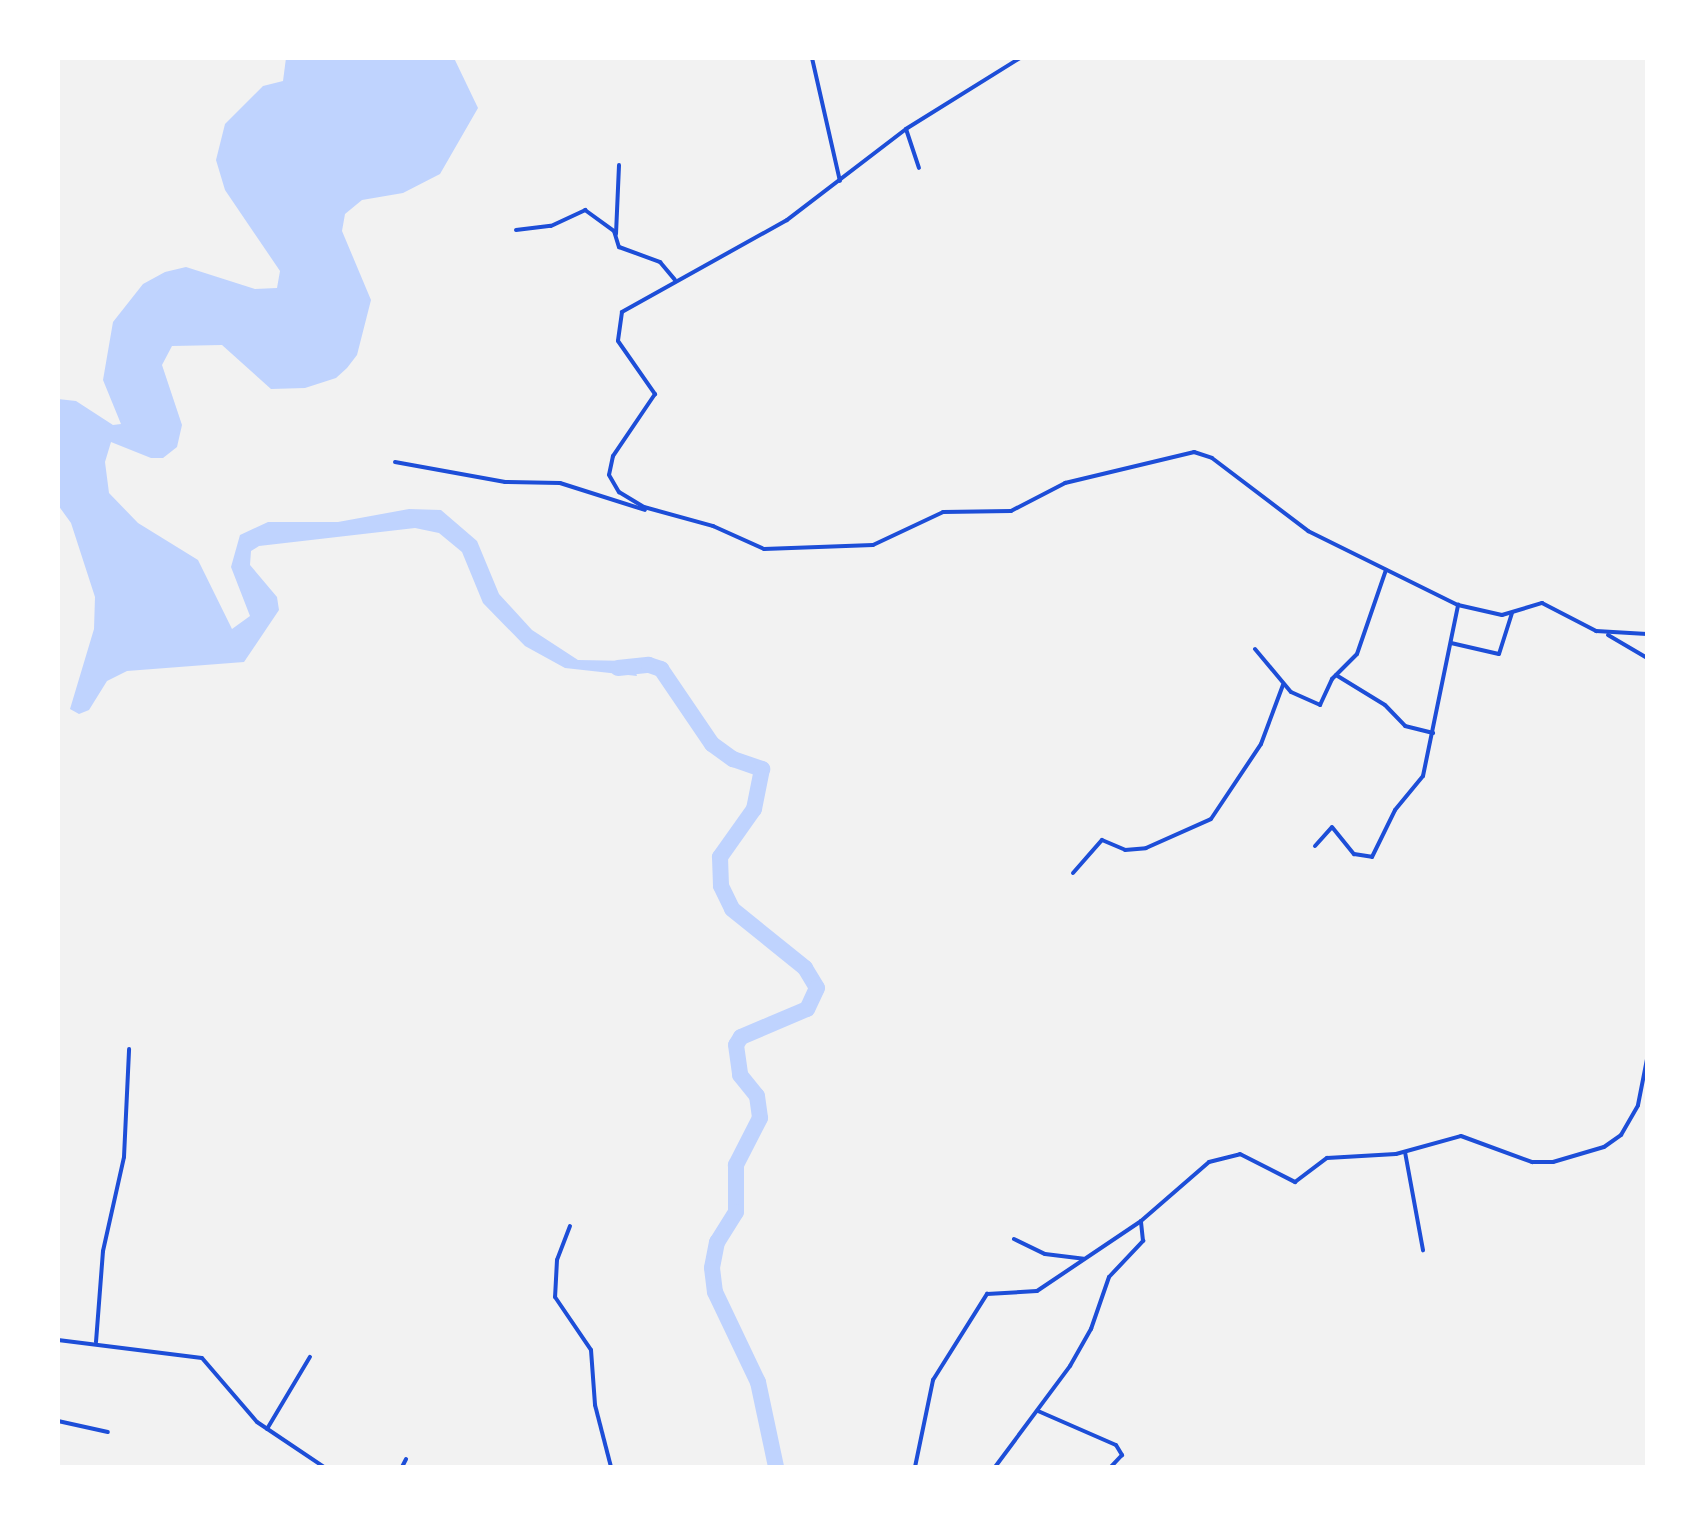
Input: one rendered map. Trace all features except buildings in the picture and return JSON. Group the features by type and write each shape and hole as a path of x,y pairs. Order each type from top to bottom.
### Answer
{"street":[{"path":"812,58 840,181"},
{"path":"655,511 619,492 609,475 616,450 650,409 655,394 649,379 621,348 616,328 626,309 787,220 906,129 1020,58"},
{"path":"906,129 919,168"},
{"path":"619,165 616,236 619,247 660,262 675,280"},
{"path":"516,230 551,226 584,210 616,236"},
{"path":"395,462 505,482 560,483 713,526 769,550 873,545 943,512 1011,511 1065,483 1194,452 1212,458 1308,531 1458,605 1512,613 1545,603 1647,658"},
{"path":"1255,649 1283,685 1317,706 1336,675 1357,654 1386,570"},
{"path":"1315,846 1332,827 1354,854 1374,856 1395,810 1423,776 1458,605"},
{"path":"1451,643 1499,654 1512,613"},
{"path":"1603,633 1647,634"},
{"path":"1336,675 1385,705 1405,726 1433,733"},
{"path":"1073,873 1102,840 1123,849 1146,848 1207,823 1261,744 1283,685"},
{"path":"96,1342 103,1251 124,1157 129,1049"},
{"path":"915,1467 933,1380 987,1294 1037,1291 1141,1221 1182,1183 1224,1155 1245,1155 1295,1182 1327,1158 1405,1152 1461,1136 1536,1163 1594,1151 1625,1129 1638,1105 1647,1059"},
{"path":"1405,1152 1423,1250"},
{"path":"995,1467 1038,1411 1091,1329 1109,1277 1143,1241 1141,1221"},
{"path":"570,1226 557,1260 555,1297 591,1350 595,1405 611,1467"},
{"path":"1014,1239 1045,1254 1086,1259"},
{"path":"58,1340 96,1342 202,1358 267,1429 324,1467"},
{"path":"267,1429 310,1357"},
{"path":"1038,1411 1116,1445 1122,1455 1111,1467"},
{"path":"58,1421 108,1432"},
{"path":"402,1467 406,1459"}],"water":[{"path":"286,58 454,58 478,108 440,174 403,193 362,200 345,214 342,231 371,300 357,355 347,368 336,378 305,388 271,389 222,345 172,346 162,365 182,425 177,447 163,458 151,458 111,442 105,462 109,493 138,523 198,560 232,629 250,616 231,567 240,535 268,522 338,522 409,509 441,510 477,541 499,594 532,630 578,660 632,661 637,676 565,668 525,646 483,603 462,552 439,533 415,528 259,546 251,551 250,565 277,597 279,610 244,662 127,671 107,681 89,710 79,714 70,709 94,629 95,597 71,523 58,505 58,399 76,401 113,425 121,424 103,380 113,322 143,284 165,272 186,267 255,289 277,288 280,271 225,190 216,160 225,124 263,86 283,81"}],"waterway":[{"path":"618,668 649,665 661,669 712,744 733,759 762,769 754,809 720,857 721,886 732,909 805,968 817,988 807,1009 741,1037 736,1045 740,1075 757,1096 760,1118 736,1165 736,1212 717,1242 712,1268 715,1292 758,1382 776,1467"}]}
